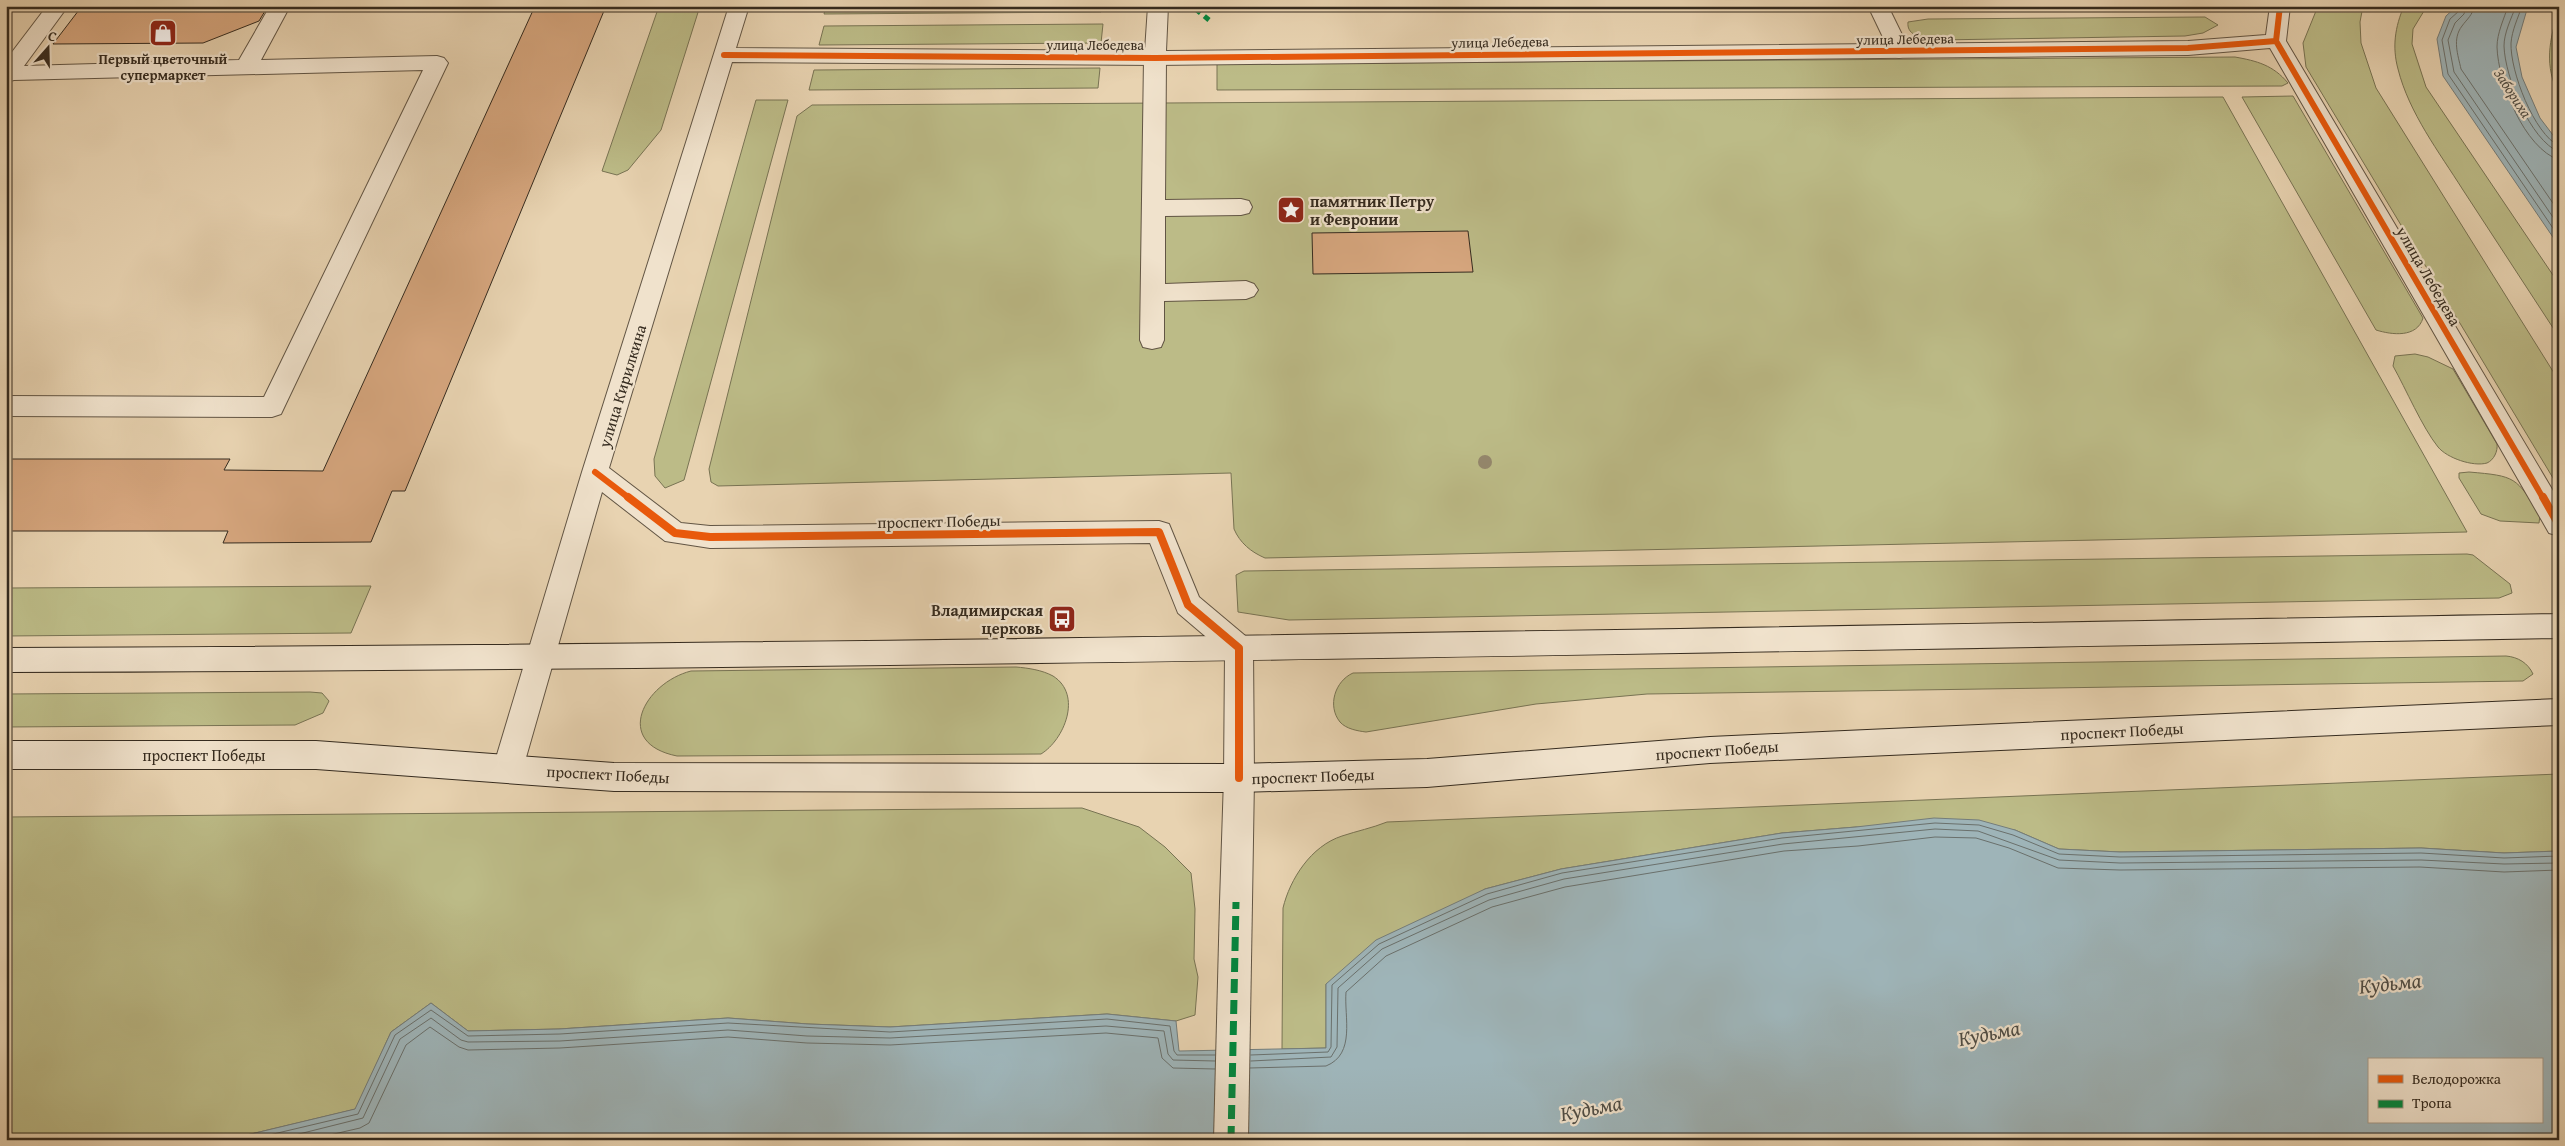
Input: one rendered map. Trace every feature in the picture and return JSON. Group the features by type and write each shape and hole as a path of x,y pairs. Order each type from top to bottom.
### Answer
{"street":[{"path":"7,74 58,6"},
{"path":"246,67 280,6"},
{"name":"улица Кирилкина","path":"508,768 595,472 739,6"},
{"path":"1152,340 1155,58 1158,6"},
{"path":"1878,6 1898,51"},
{"path":"2276,41 2280,6"},
{"name":"улица Лебедева","path":"724,55 1155,58 2196,48 2276,41 2559,525"},
{"path":"6,406 272,407 437,63 7,74"},
{"path":"1153,208 1241,207"},
{"path":"1152,293 1246,290"},
{"name":"проспект Победы","path":"595,472 675,533 710,537 1159,532 1188,605 1239,648"},
{"path":"6,660 345,659 541,655 1239,648 2559,626"},
{"path":"1231,1140 1239,778 1239,648"},
{"name":"проспект Победы","path":"6,756 316,755 614,777 1239,778 1427,773 1710,750 2559,712"}],"shaded area":[{"path":"659,6 700,6 661,130 628,170 617,175 602,171"},
{"path":"826,6 1101,6 1101,12 824,14"},
{"path":"2318,6 2363,6 2360,22 2361,43 2376,88 2559,381 2559,488 2306,67 2303,43"},
{"path":"2404,6 2427,6 2413,29 2412,44 2426,87 2559,284 2559,337 2435,147 2409,101 2398,69 2395,53 2398,22"},
{"path":"2559,10 2559,95 2551,74 2550,53"},
{"path":"2205,17 2218,25 2203,33 2185,36 1938,40 1923,38 1913,34 1908,27 1908,22 1928,19"},
{"path":"1103,24 1101,43 819,45 824,26"},
{"path":"2235,57 2264,65 2276,72 2288,83 2282,86 1217,90 1217,64"},
{"path":"1100,68 1098,88 809,90 814,70"},
{"path":"2293,96 2423,318 2420,324 2410,332 2396,334 2376,330 2242,97"},
{"path":"2223,97 2467,532 1265,558 1246,546 1239,539 1234,529 1231,473 718,486 711,482 709,469 797,116 812,105"},
{"path":"756,100 788,100 684,480 665,488 655,476 654,459"},
{"path":"2415,354 2428,357 2453,369 2497,444 2497,450 2492,460 2481,464 2468,463 2447,455 2432,439 2393,366 2395,356"},
{"path":"2469,472 2497,475 2513,481 2525,493 2540,515 2539,523 2500,521 2481,514 2459,478 2459,473"},
{"path":"2473,555 2510,584 2512,593 2499,598 1289,620 1238,612 1236,575 1244,571"},
{"path":"371,586 351,633 6,636 6,588"},
{"path":"2506,656 2522,661 2533,674 2523,681 1647,694 1536,704 1366,732 1345,726 1336,716 1334,709 1335,694 1338,688 1353,673"},
{"path":"1016,667 1040,671 1053,676 1062,684 1067,694 1067,717 1063,728 1057,739 1041,754 677,756 657,749 645,739 640,727 642,713 649,700 660,688 674,678 691,671"},
{"path":"322,693 329,701 323,713 295,725 6,727 6,694"},
{"path":"2559,774 2559,851 2504,853 2421,848 2120,852 2059,849 2015,830 1856,827 1782,833 1561,869 1485,889 1326,984 1326,1048 1282,1049 1283,908 1291,886 1304,865 1321,847 1342,836 1387,822"},
{"path":"1082,808 1139,827 1165,847 1191,873 1195,909 1194,959 1198,977 1195,1015 1176,1021 1107,1014 890,1027 808,1024 728,1018 559,1029 468,1031 431,1003 391,1032 356,1109 226,1140 6,1140 6,817"}],"water":[{"name":"Забориха","path":"2457,6 2528,6 2516,47 2522,77 2540,118 2559,143 2559,246 2443,76 2437,39 2446,16"},
{"name":"Кудьма","path":"1934,818 1979,820 2015,830 2059,849 2120,852 2421,848 2504,853 2559,851 2559,1138 2555,1140 226,1140 355,1109 391,1032 431,1003 468,1031 559,1029 728,1018 808,1024 890,1027 1107,1014 1176,1021 1179,1051 1326,1048 1326,984 1376,940 1485,889 1561,869 1782,833"}],"building":[{"path":"82,6 268,6 259,21 203,43 53,44"},
{"path":"535,6 606,6 405,491 392,491 371,542 223,543 228,531 6,531 6,459 230,459 224,470 323,471"},
{"path":"1468,231 1473,272 1313,274 1312,233"}],"marked path":[{"path":"1192,6 1209,20"},
{"path":"1231,1140 1236,902"}],"cycle path":[{"path":"2280,6 2276,41 2559,525"},
{"path":"724,55 1155,58 2188,48 2276,41"},
{"path":"595,472 675,533 710,537 1159,532 1188,605 1239,648 1239,778"}],"place":[{"name":"Первый цветочный супермаркет","path":"163,33"},
{"name":"памятник Петру и Февронии","path":"1291,210"},
{"name":"Владимирская церковь","path":"1062,619"}]}
